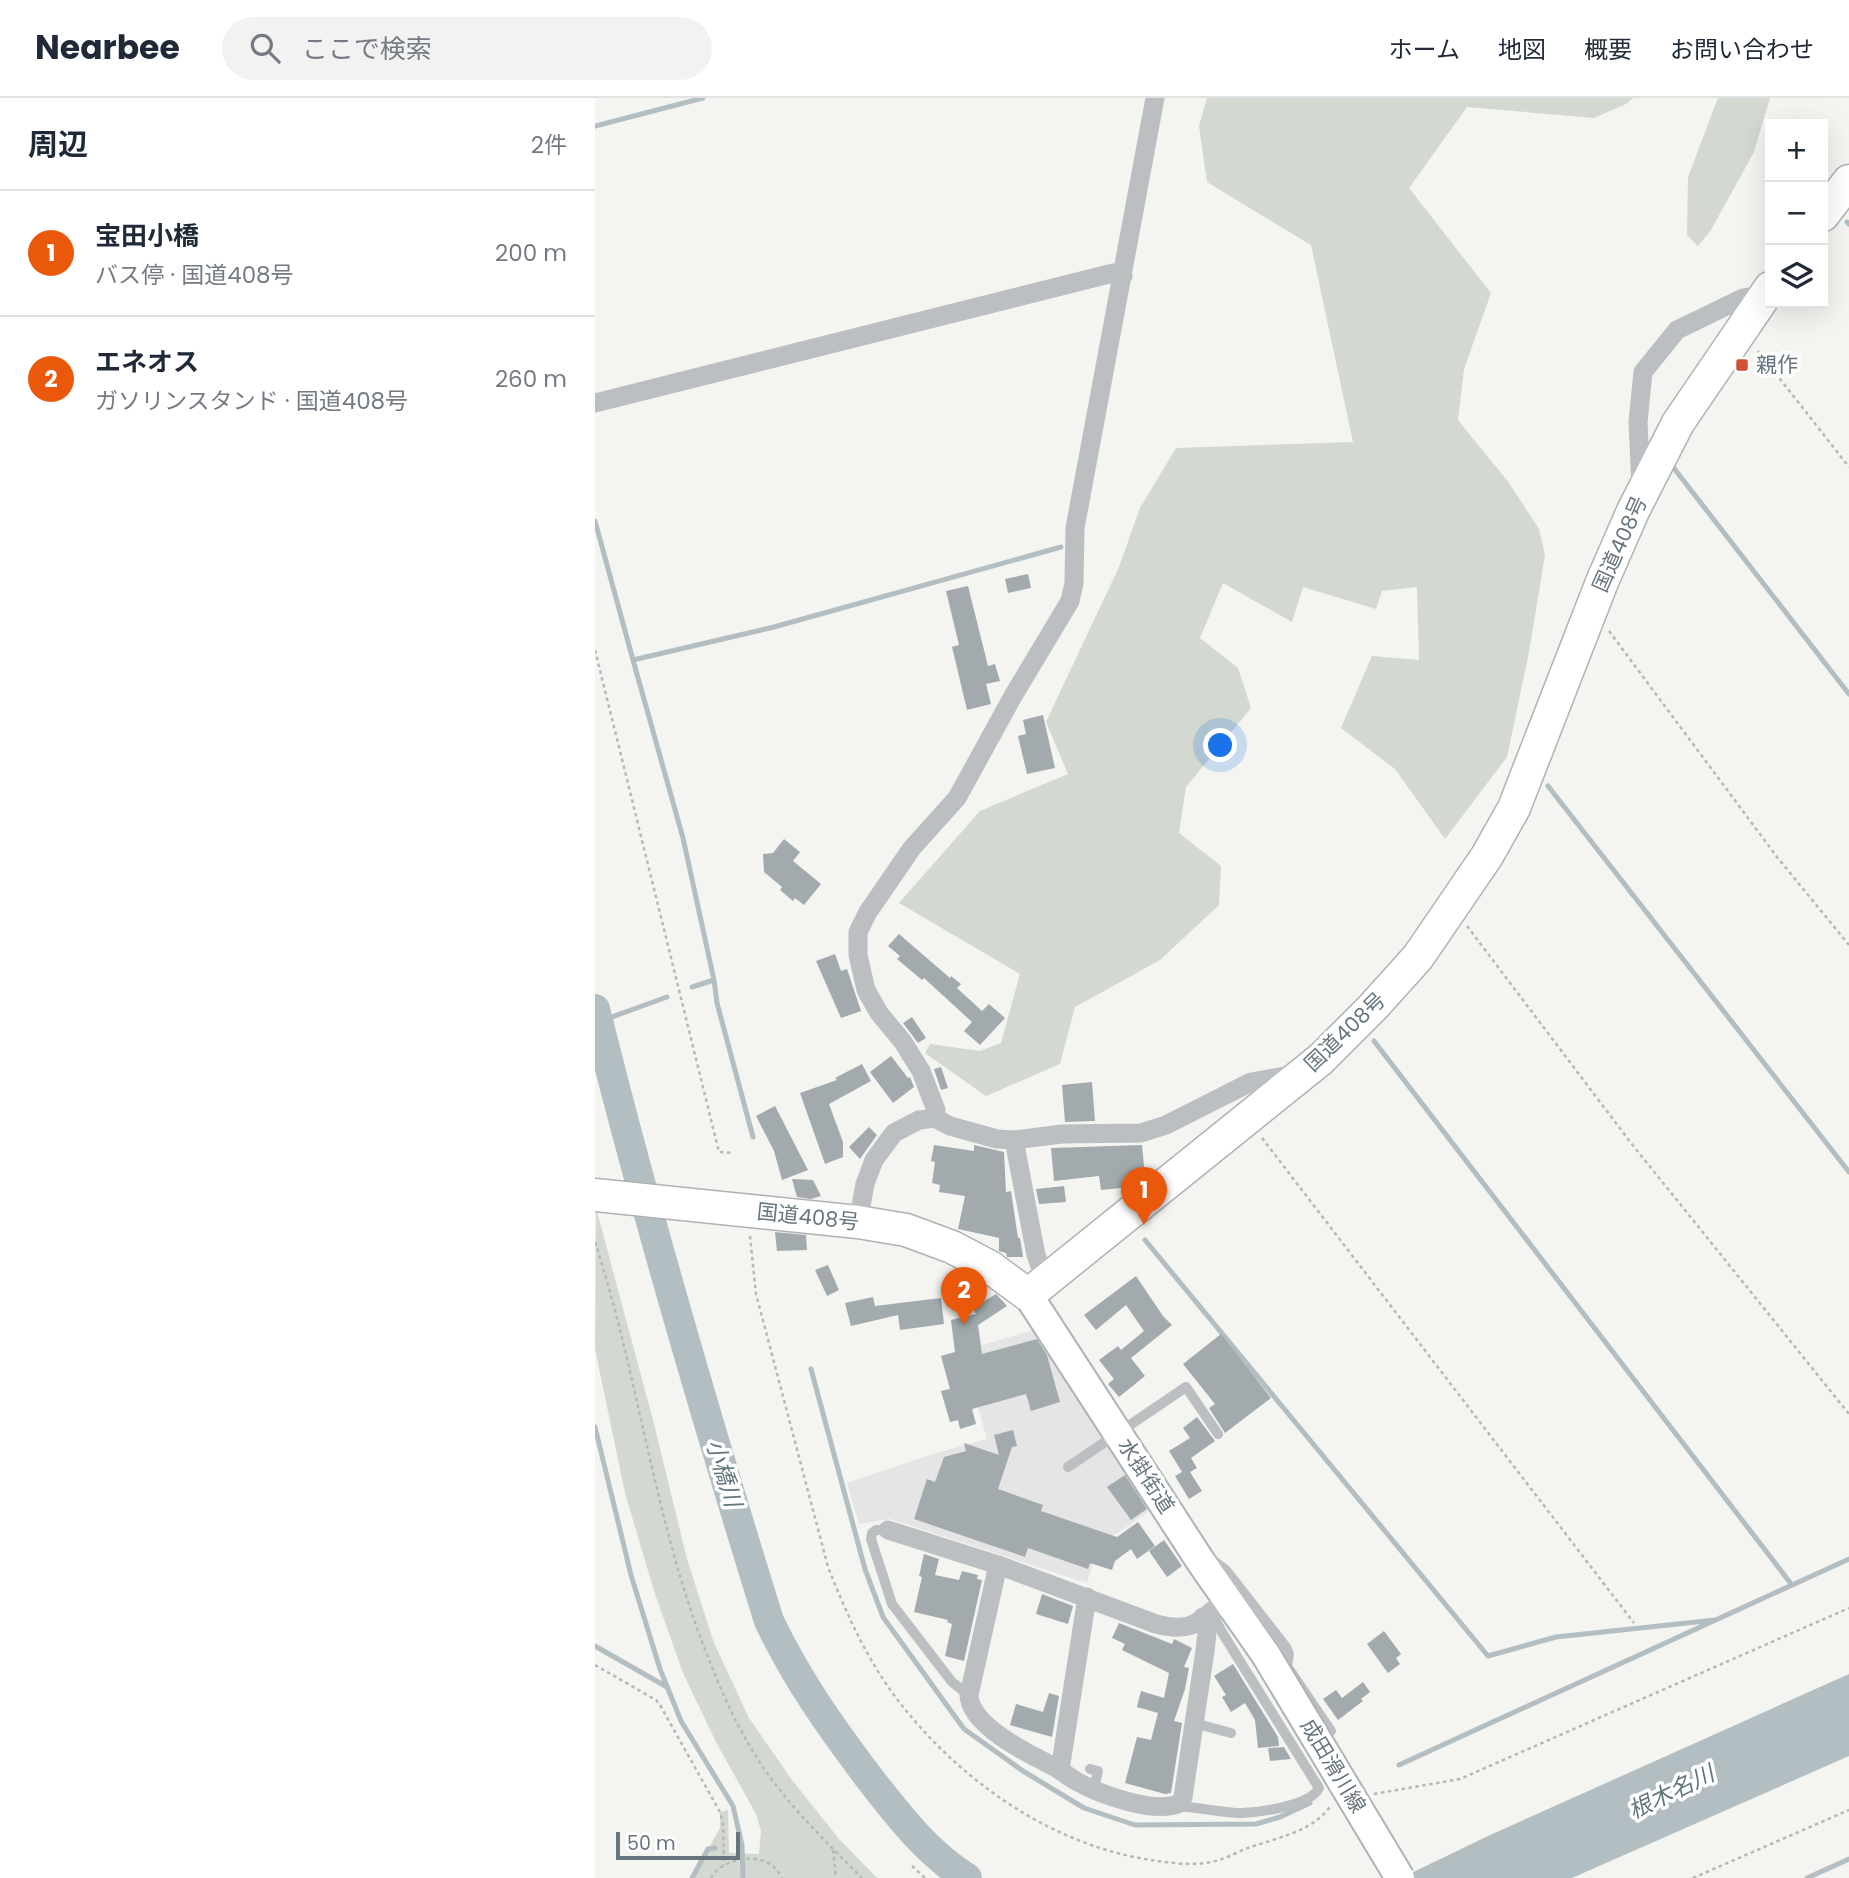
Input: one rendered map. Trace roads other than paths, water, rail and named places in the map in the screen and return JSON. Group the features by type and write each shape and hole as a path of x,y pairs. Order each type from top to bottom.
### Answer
{"highway":[{"path":"1828,208 1849,181"},
{"name":"国道408号","path":"595,1195 858,1222 906,1230 929,1237 1037,1288 1304,1073 1373,1007 1418,957 1487,856 1514,808 1591,608 1641,495 1678,423 1765,295"}],"main road":[{"name":"水掛街道","path":"1037,1288 1119,1433 1201,1562 1214,1609 1266,1655"},
{"name":"成田滑川線","path":"1266,1655 1400,1878"}],"street":[{"path":"935,1118 936,1110 921,1071 903,1042 879,1013 866,990 858,955 858,932 883,889 912,848 957,798 1013,696 1070,601 1074,583 1075,528 1154,98"},
{"path":"595,403 1113,273 1123,276"},
{"path":"1641,495 1638,422 1643,373 1677,330 1743,298 1765,292"},
{"path":"858,1222 865,1184 874,1160 894,1133 919,1121 935,1118 950,1126 997,1139 1014,1140 1062,1134 1141,1133 1166,1125 1251,1082 1304,1073"},
{"path":"1014,1140 1036,1255 1037,1288"},
{"path":"888,1530 998,1565 1172,1628 1193,1626 1214,1609"},
{"path":"998,1565 969,1695 972,1709 992,1730 1077,1782 1092,1779 1133,1802 1159,1807 1180,1803 1207,1633 1214,1609"},
{"path":"1060,1770 1087,1597"}],"lane":[{"path":"1068,1467 1186,1387 1218,1434"},
{"path":"888,1530 876,1530 871,1539 891,1604 952,1682 969,1695"},
{"path":"1201,1562 1207,1558 1215,1560 1226,1570 1286,1647 1289,1654 1287,1665 1331,1731"},
{"path":"1180,1803 1186,1807 1242,1813 1283,1807 1317,1793 1319,1788 1223,1633 1214,1609"},
{"path":"1194,1723 1231,1733"}],"water":[{"name":"根木名川","path":"1849,1674 1849,1756 1572,1878 1401,1878 1488,1836"}],"waterway":[{"path":"595,126 703,98"},
{"path":"1673,467 1849,694"},
{"path":"595,521 633,660"},
{"path":"692,987 714,980 683,838 633,660 774,627 1061,547"},
{"path":"1548,786 1849,1172"},
{"path":"714,980 717,1003 753,1137"},
{"path":"598,1022 667,997"},
{"name":"小橋川","path":"595,1009 677,1316 769,1621 815,1703 870,1779 926,1845 967,1878"},
{"path":"1374,1041 1792,1585"},
{"path":"1145,1240 1488,1656 1556,1637 1715,1620"},
{"path":"811,1369 865,1569 883,1617 964,1729 1023,1771 1084,1808 1135,1825 1256,1824 1280,1817 1310,1803"},
{"path":"595,1427 631,1575 660,1669 681,1721 733,1806 742,1845 743,1878"},
{"path":"1399,1765 1849,1559"},
{"path":"595,1646 667,1687"},
{"path":"692,1878 708,1849 715,1848"},
{"path":"1807,1878 1849,1859"}],"place":[{"name":"親作","path":"1742,365"},
{"name":"宝田小橋","path":"1144,1225"},
{"name":"エネオス","path":"964,1325"}]}
